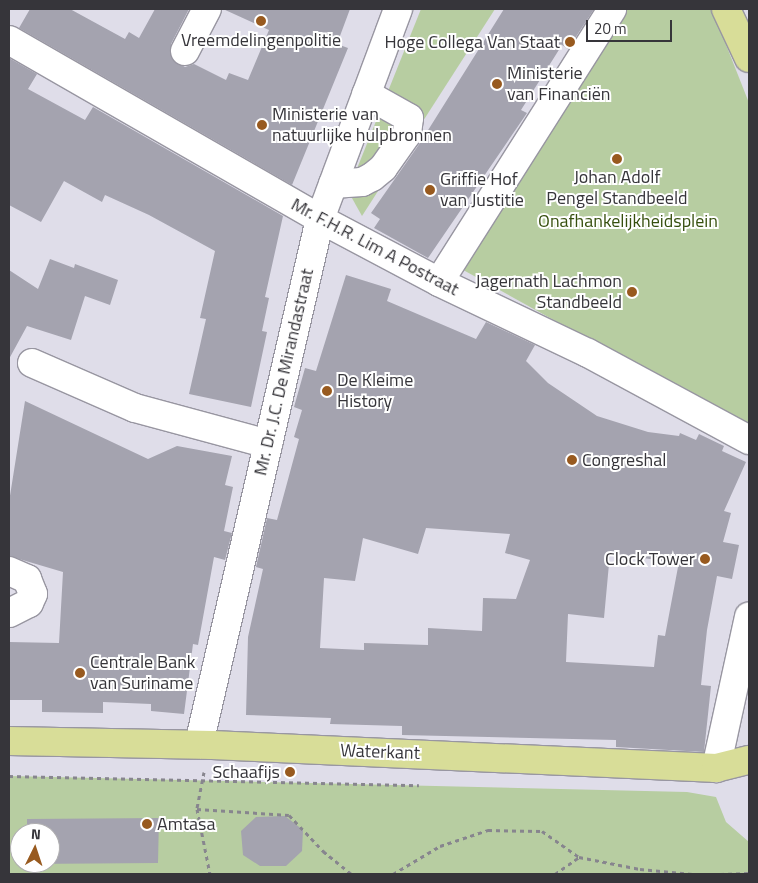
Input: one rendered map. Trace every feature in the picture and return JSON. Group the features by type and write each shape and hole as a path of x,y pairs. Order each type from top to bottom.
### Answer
{"main road":[{"path":"726,9 748,53"},
{"name":"Waterkant","path":"9,741 206,745 716,768 749,760"}],"street":[{"path":"185,50 207,9"},
{"name":"Mr. Dr. J.C. De Mirandastraat","path":"206,745 268,444 320,219 398,9"},
{"path":"439,282 612,9"},
{"name":"Mr. F.H.R. Lim A Postraat","path":"9,40 320,219 439,282 588,352 749,440"},
{"path":"333,184 362,182 372,177 383,168 407,134 409,118 366,94"},
{"path":"32,363 135,408 268,444"},
{"path":"9,571 28,579 33,594 29,603 9,613"},
{"path":"716,768 749,617"}],"path":[{"path":"206,745 197,808 210,874"},
{"path":"9,776 430,786"},
{"path":"197,808 290,815 324,852 351,874"},
{"path":"393,874 440,846 488,830 542,831 580,857 640,869 693,874"},
{"path":"555,874 580,857"},
{"path":"720,874 749,873"}],"green space":[{"path":"421,9 495,9 362,216 348,191"},
{"name":"Onafhankelijkheidsplein","path":"618,9 712,9 749,103 749,428 456,266"},
{"path":"9,776 687,792 716,797 726,822 749,842 749,874 9,874"}],"building":[{"path":"30,9 70,9 125,39 129,32 139,38 155,9 189,9 171,44 172,59 185,67 194,64 226,80 229,73 248,80 269,30 223,9 350,9 337,44 348,48 292,185 19,28"},
{"path":"504,9 594,9 568,49 562,45 521,110 527,113 428,258 374,228 380,219 371,213 420,143"},
{"path":"9,58 37,74 28,89 85,120 93,107 283,216 265,297 269,298 262,331 267,332 251,407 189,394 206,319 200,318 215,251 149,215 105,195 102,202 64,181 41,222 9,205"},
{"path":"50,259 74,268 75,264 118,280 110,305 85,296 71,340 27,326 9,359 9,270 38,289"},
{"path":"346,275 391,289 387,301 476,339 486,322 535,345 526,361 548,383 597,416 648,432 679,436 680,433 696,440 699,434 724,446 722,451 746,462 724,511 731,513 723,542 739,545 732,579 717,576 707,630 701,685 711,686 704,752 616,747 616,740 402,735 402,726 330,724 331,718 246,715 248,637 263,569 256,567 267,518 277,520 299,439 294,437 302,410 294,407 305,368 316,371","holes":["426,528 510,534 505,553 530,560 516,599 483,598 482,631 428,628 428,645 364,643 364,650 320,648 324,578 355,581 363,538 418,554","610,553 670,562 669,565 678,567 665,636 658,635 654,667 566,662 568,614 604,618"]},
{"path":"25,401 148,459 177,446 232,456 225,485 233,487 224,531 232,533 225,560 214,557 198,645 193,644 184,714 151,711 151,704 103,702 103,713 42,712 42,700 9,700 9,642 59,643 63,572 9,556 9,502"},
{"path":"285,816 303,830 302,851 286,866 260,866 243,855 241,831 256,817"},
{"path":"159,818 158,863 60,864 60,823 27,823 27,819"}],"place":[{"name":"Vreemdelingenpolitie","path":"261,21"},
{"name":"Hoge Collega Van Staat","path":"570,42"},
{"name":"Ministerie van Financiën","path":"497,84"},
{"name":"Ministerie van natuurlijke hulpbronnen","path":"262,125"},
{"name":"Johan Adolf Pengel Standbeeld","path":"617,159"},
{"name":"Griffie Hof van Justitie","path":"430,190"},
{"name":"Jagernath Lachmon Standbeeld","path":"632,292"},
{"name":"De Kleime History","path":"327,391"},
{"name":"Congreshal","path":"572,460"},
{"name":"Clock Tower","path":"705,559"},
{"name":"Centrale Bank van Suriname","path":"80,673"},
{"name":"Schaafijs","path":"290,772"},
{"name":"Amtasa","path":"147,824"}]}
